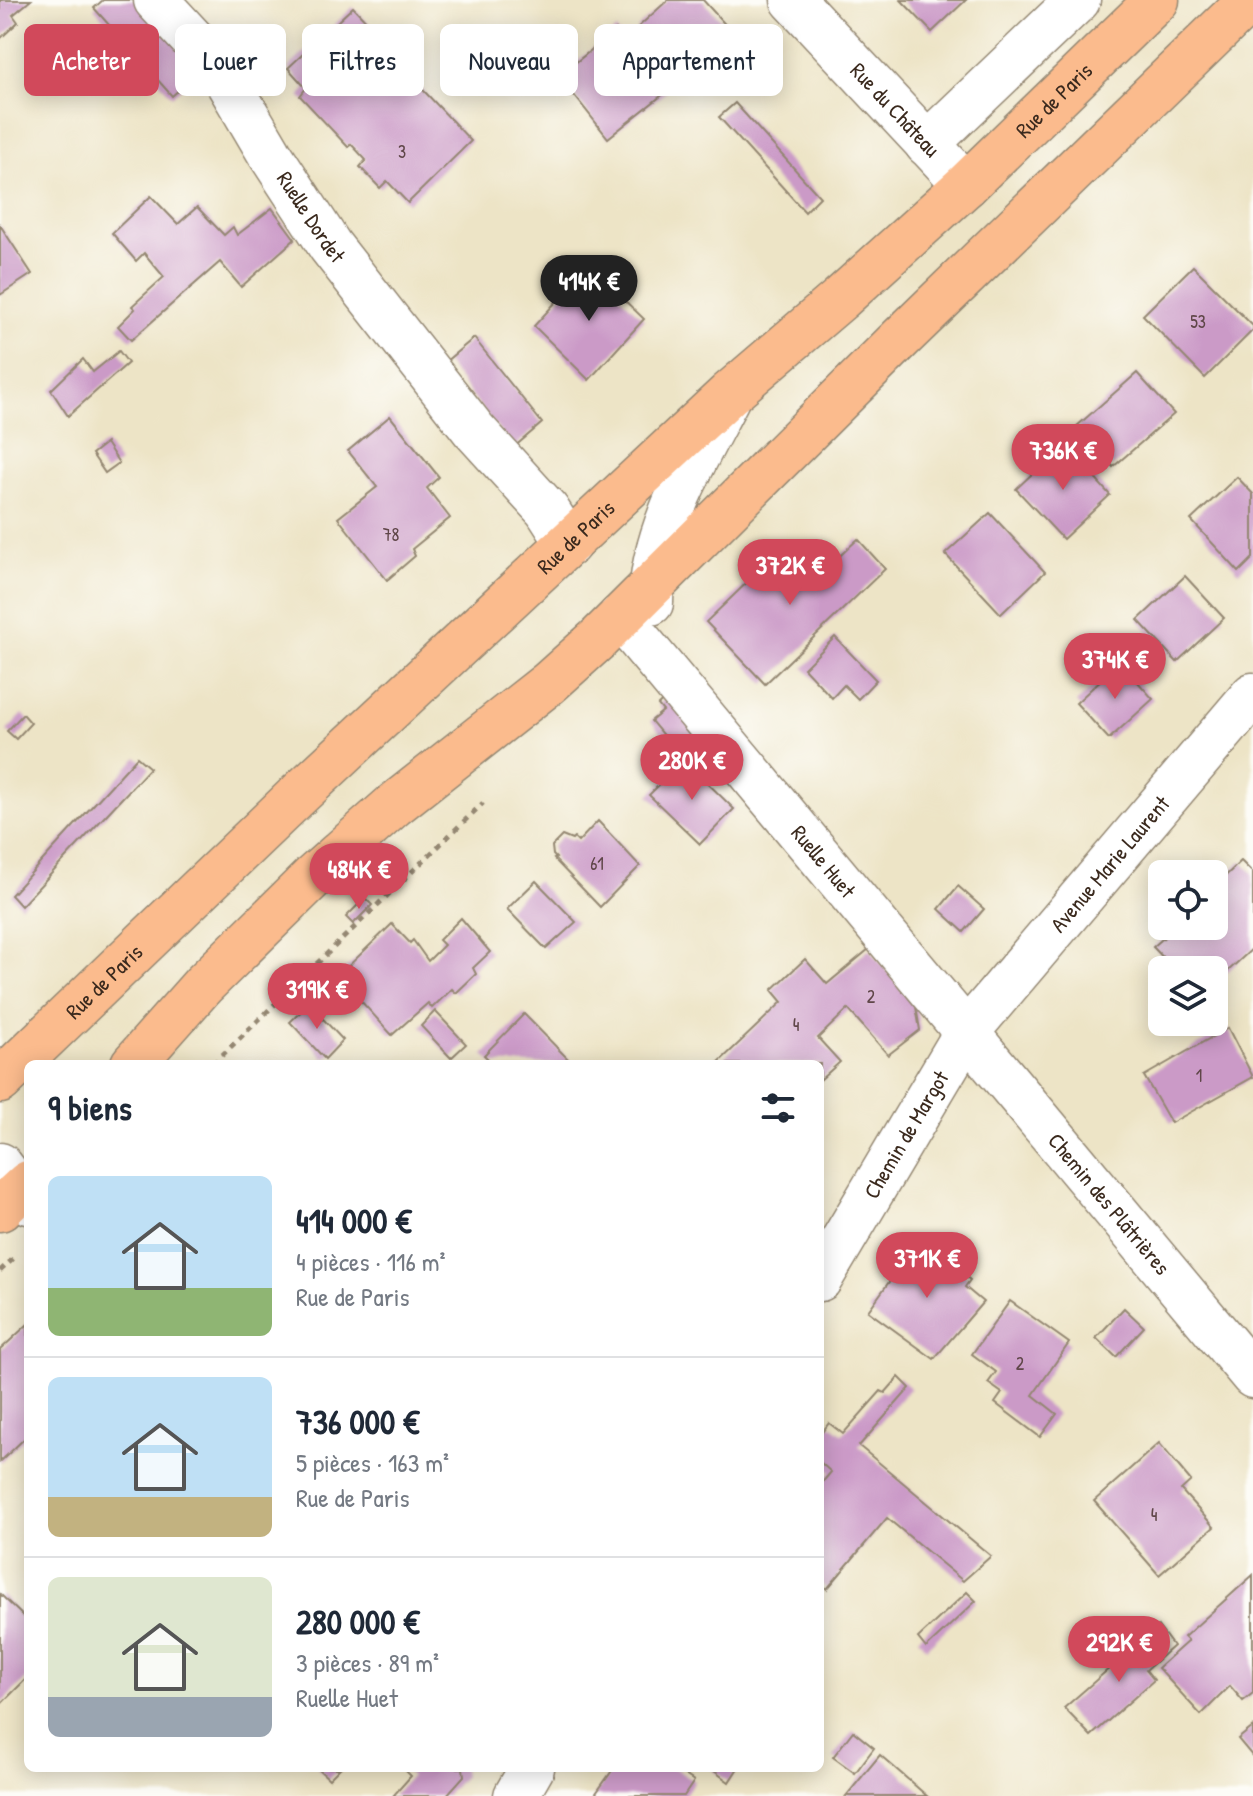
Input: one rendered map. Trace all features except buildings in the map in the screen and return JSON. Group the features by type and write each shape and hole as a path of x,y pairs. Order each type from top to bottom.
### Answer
{"main road":[{"name":"Rue de Paris","path":"0,1081 306,788 730,393 966,185 1157,0"},
{"path":"137,1060 203,985 305,884 394,805 549,683 620,617 902,337 1250,0"}],"street":[{"name":"Ruelle Dordet","path":"156,0 220,69 330,246 474,430 547,510 569,544"},
{"name":"Rue du Château","path":"793,0 966,185"},
{"path":"927,144 1078,0"},
{"path":"659,660 654,639 651,587 682,487 730,393"},
{"name":"Ruelle Huet","path":"620,617 659,660 966,1033"},
{"name":"Avenue Marie Laurent","path":"966,1033 1253,695"},
{"name":"Chemin de Margot","path":"824,1272 966,1033"},
{"name":"Chemin des Plâtrières","path":"966,1033 1253,1376"},
{"path":"516,1796 530,1772"}],"path":[{"path":"217,1060 485,801"}]}
